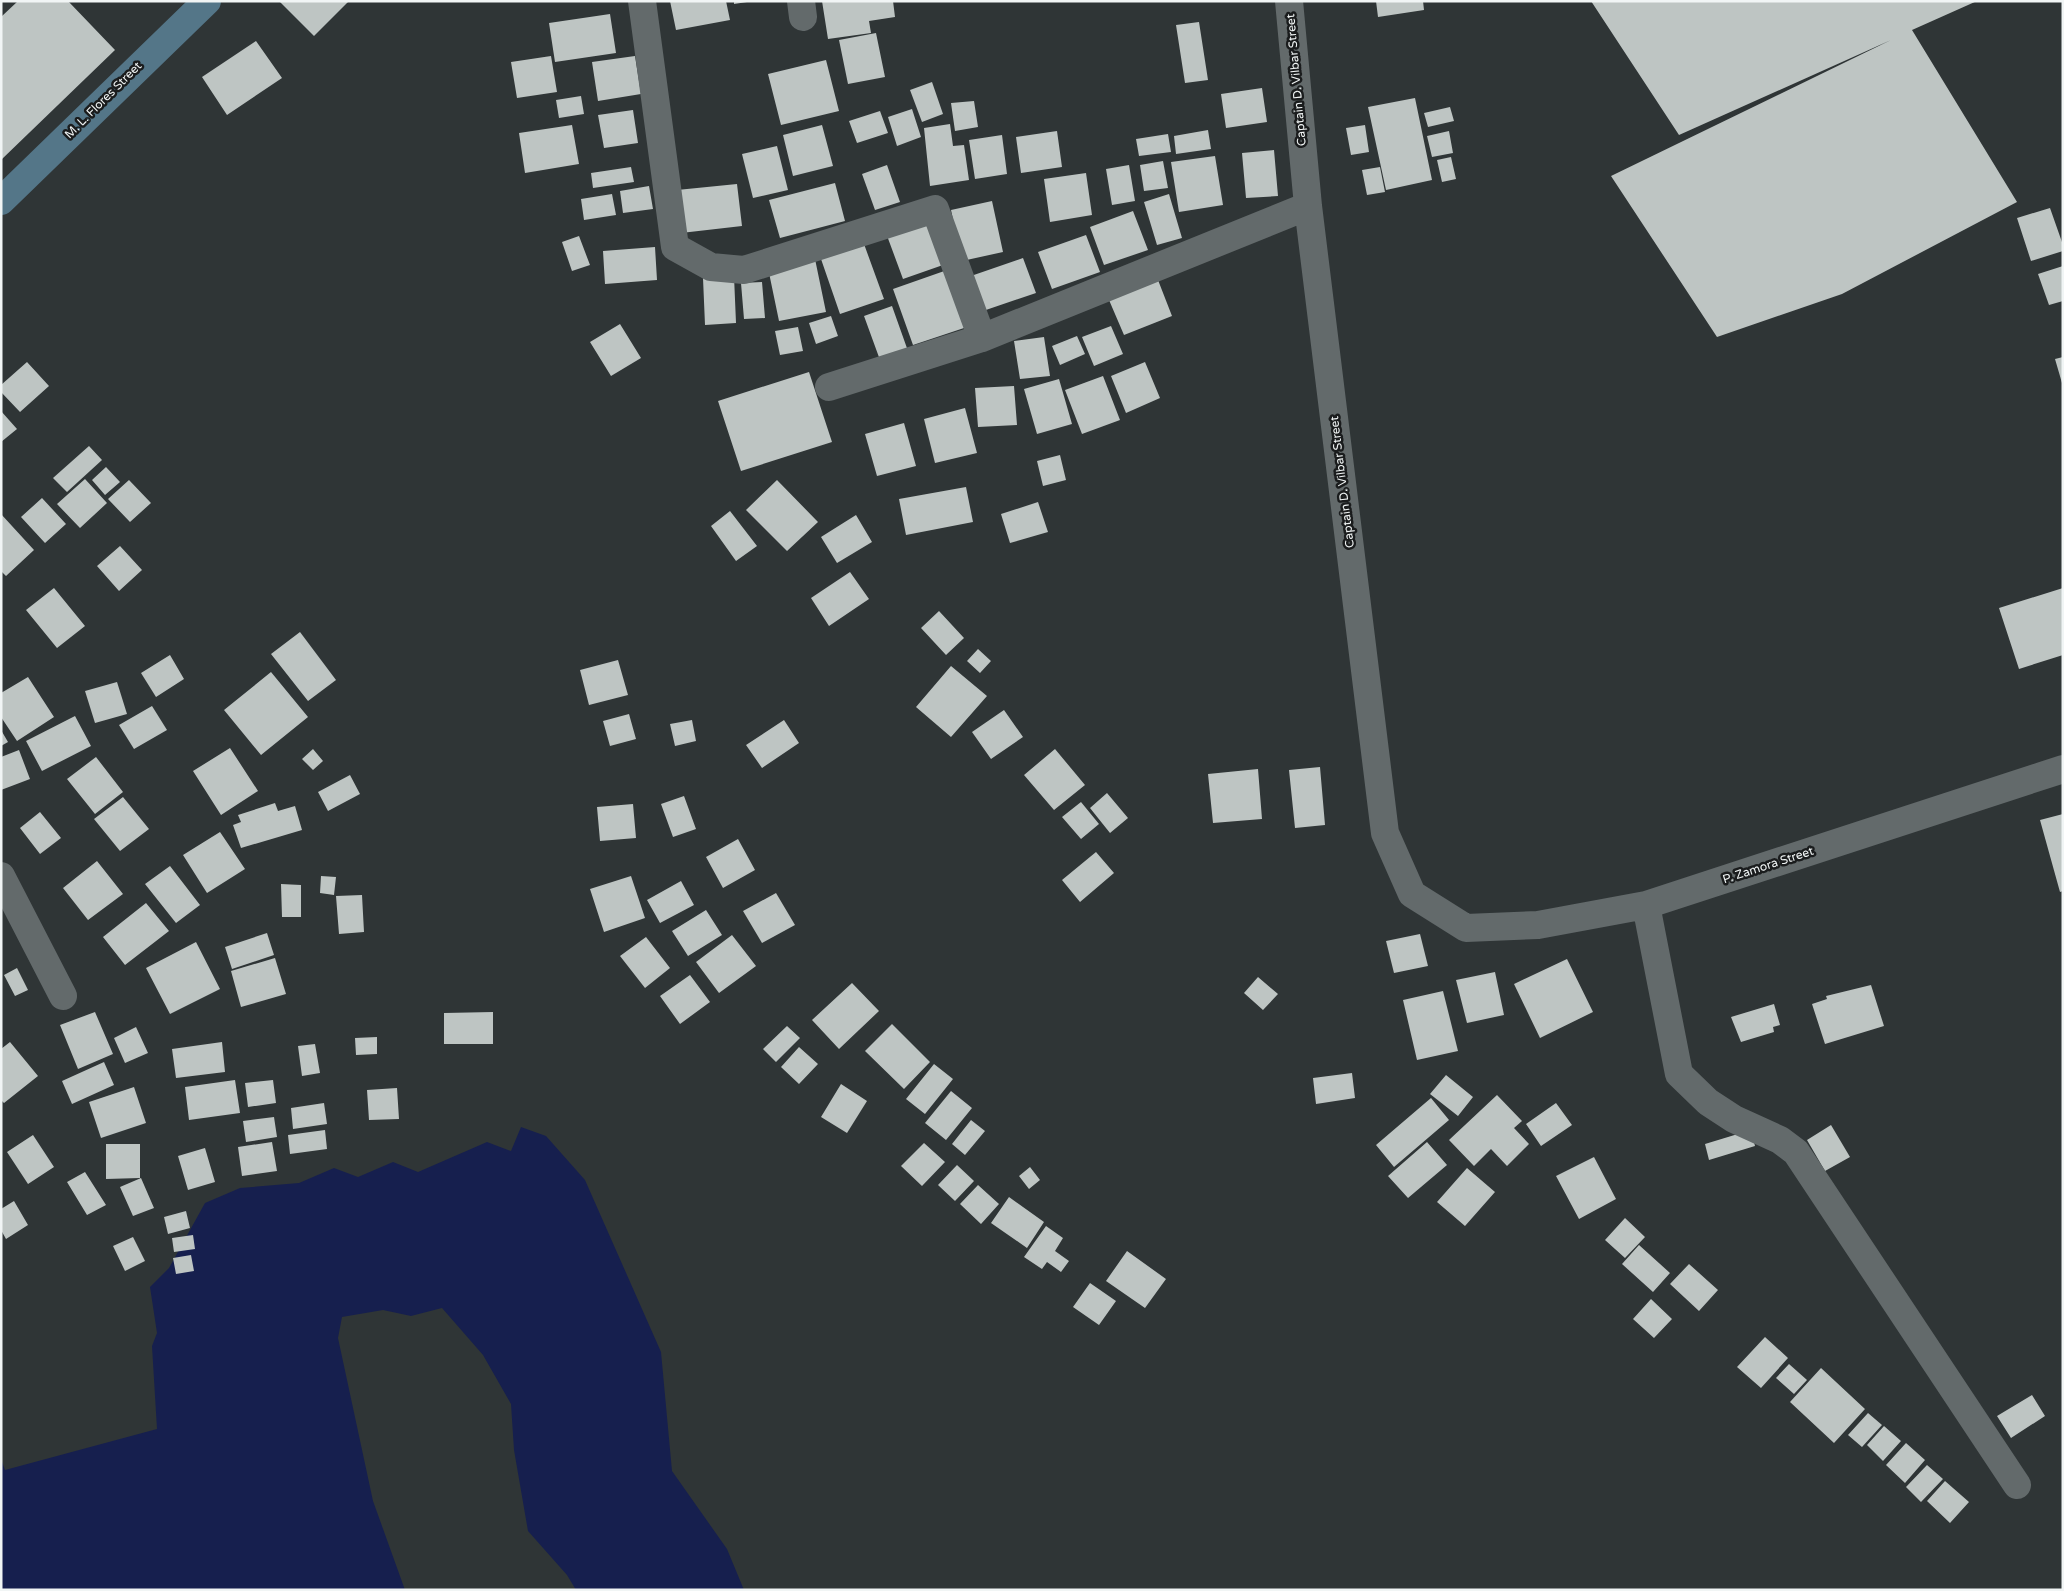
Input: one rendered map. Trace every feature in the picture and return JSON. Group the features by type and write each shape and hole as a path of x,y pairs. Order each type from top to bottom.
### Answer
{"street":[{"name":"M. L. Flores Street","path":"1,201 207,1"},
{"path":"642,1 675,247 711,267 744,270 935,209 982,338"},
{"name":"Captain D. Vilbar Street","path":"1289,1 1308,206 1385,833 1412,894 1466,928"},
{"path":"829,387 982,338 1308,206"},
{"name":"P. Zamora Street","path":"1466,928 1538,925 1646,904 2063,769"},
{"path":"1,876 63,996"},
{"path":"1646,904 1679,1074 1708,1102 1734,1119 1780,1140 1796,1152 2017,1486"}],"water":[{"path":"521,1127 546,1136 585,1180 661,1352 672,1471 727,1549 744,1590 576,1590 567,1575 528,1531 514,1450 511,1404 483,1355 442,1308 411,1316 383,1310 342,1317 338,1338 373,1501 405,1590 1,1590 1,1459 5,1470 157,1429 152,1346 157,1333 150,1287 169,1268 205,1203 240,1188 299,1183 334,1168 358,1177 393,1162 418,1172 487,1142 511,1151"}],"building":[{"path":"18,1 68,1 115,50 1,160 1,17"},
{"path":"279,1 349,1 314,36"},
{"path":"670,1 726,1 730,20 676,30"},
{"path":"734,1 747,1 747,2 734,4"},
{"path":"822,1 893,1 895,17 869,21 871,33 828,39"},
{"path":"1376,1 1423,1 1424,10 1378,17"},
{"path":"1591,1 1977,1 1912,30 2017,202 1842,294 1717,337 1611,176 1891,40 1679,135"},
{"path":"610,14 616,53 555,62 549,23"},
{"path":"1199,22 1208,80 1185,83 1176,25"},
{"path":"876,33 885,77 848,84 839,40"},
{"path":"256,41 282,78 227,115 202,77"},
{"path":"551,56 557,92 517,98 511,62"},
{"path":"635,56 641,94 598,101 592,62"},
{"path":"826,60 839,111 781,125 768,74"},
{"path":"932,82 943,114 922,122 910,90"},
{"path":"1262,88 1267,122 1226,128 1221,94"},
{"path":"581,96 584,114 559,118 556,100"},
{"path":"1415,98 1432,180 1386,190 1368,107"},
{"path":"974,101 978,127 955,131 951,103"},
{"path":"1450,107 1454,121 1428,127 1424,113"},
{"path":"912,109 921,137 897,146 888,117"},
{"path":"633,110 638,143 604,148 598,115"},
{"path":"880,111 888,133 857,143 849,121"},
{"path":"950,124 953,146 964,145 969,180 930,186 924,128"},
{"path":"572,125 579,164 525,173 519,133"},
{"path":"822,125 833,166 793,176 783,135"},
{"path":"1365,125 1369,152 1351,155 1346,128"},
{"path":"1208,130 1211,149 1176,154 1174,136"},
{"path":"1057,131 1062,167 1021,173 1016,137"},
{"path":"1449,131 1453,153 1432,157 1427,136"},
{"path":"1168,134 1171,152 1139,156 1136,139"},
{"path":"1002,135 1007,174 975,179 969,140"},
{"path":"777,146 788,190 753,198 742,154"},
{"path":"1274,150 1278,196 1246,198 1242,153"},
{"path":"1215,156 1223,205 1179,212 1171,162"},
{"path":"1451,157 1456,179 1442,182 1437,160"},
{"path":"1163,161 1168,188 1144,191 1140,165"},
{"path":"887,165 900,202 875,210 862,174"},
{"path":"1129,165 1135,201 1112,205 1106,169"},
{"path":"631,167 634,182 593,188 591,173"},
{"path":"1380,167 1385,192 1367,195 1362,170"},
{"path":"1086,173 1092,215 1050,222 1044,179"},
{"path":"835,183 845,221 780,238 769,200"},
{"path":"737,184 742,226 681,233 677,190"},
{"path":"649,186 653,209 623,213 620,191"},
{"path":"612,194 616,215 584,220 581,199"},
{"path":"1169,194 1182,238 1157,245 1144,202"},
{"path":"992,201 1003,252 962,261 951,210"},
{"path":"2050,208 2063,245 2063,251 2031,261 2017,218"},
{"path":"1133,211 1148,250 1104,265 1090,227"},
{"path":"928,219 943,265 903,279 886,233"},
{"path":"1086,235 1100,272 1052,289 1038,252"},
{"path":"579,236 590,265 572,271 562,242"},
{"path":"864,244 884,299 840,314 821,259"},
{"path":"655,247 657,280 605,284 603,251"},
{"path":"1023,258 1036,293 980,312 968,277"},
{"path":"815,259 826,312 779,321 768,268"},
{"path":"2063,266 2063,301 2049,305 2038,274"},
{"path":"950,269 970,326 913,345 893,289"},
{"path":"734,276 736,323 705,325 703,278"},
{"path":"1158,280 1172,316 1124,335 1109,300"},
{"path":"762,282 765,318 744,319 741,283"},
{"path":"892,306 908,351 880,360 864,316"},
{"path":"831,316 838,336 816,344 809,323"},
{"path":"620,324 641,358 611,376 590,342"},
{"path":"1111,326 1123,354 1094,366 1082,337"},
{"path":"798,327 803,351 780,355 775,331"},
{"path":"1077,336 1085,354 1060,365 1052,346"},
{"path":"1044,337 1050,376 1020,379 1014,341"},
{"path":"2063,357 2063,383 2062,383 2055,359"},
{"path":"27,362 49,386 20,412 1,392 1,385"},
{"path":"1145,362 1160,398 1126,413 1111,376"},
{"path":"809,372 832,442 741,471 718,401"},
{"path":"1103,376 1120,420 1082,434 1065,390"},
{"path":"1059,379 1072,424 1037,434 1024,389"},
{"path":"1014,386 1017,425 978,427 975,388"},
{"path":"965,408 977,453 935,463 924,419"},
{"path":"1,411 17,429 1,442"},
{"path":"904,423 916,466 877,476 865,434"},
{"path":"89,446 102,460 67,492 53,478"},
{"path":"1060,455 1066,480 1043,486 1037,461"},
{"path":"106,467 120,482 105,495 92,480"},
{"path":"85,479 107,503 80,528 57,504"},
{"path":"129,480 151,503 130,522 108,499"},
{"path":"777,480 818,522 787,551 746,510"},
{"path":"966,487 973,522 906,535 899,499"},
{"path":"42,498 66,524 45,543 21,517"},
{"path":"1038,502 1048,532 1010,543 1001,514"},
{"path":"730,511 757,546 736,561 711,526"},
{"path":"1,514 34,550 6,576 1,571"},
{"path":"856,515 872,542 837,563 821,537"},
{"path":"120,546 142,570 119,591 97,566"},
{"path":"850,572 869,599 829,626 811,598"},
{"path":"54,588 85,626 57,648 26,610"},
{"path":"2063,588 2063,655 2019,669 1999,608"},
{"path":"939,611 964,638 946,655 921,628"},
{"path":"300,632 336,680 308,701 271,654"},
{"path":"978,649 991,661 980,673 967,661"},
{"path":"170,655 184,679 156,697 141,673"},
{"path":"618,660 628,695 589,705 580,670"},
{"path":"951,666 987,696 951,737 916,707"},
{"path":"271,672 308,717 261,755 224,710"},
{"path":"28,677 54,717 17,741 1,717 1,693"},
{"path":"117,682 127,714 95,723 85,691"},
{"path":"152,706 167,730 134,749 119,725"},
{"path":"1004,710 1023,737 991,759 972,732"},
{"path":"629,714 636,739 610,746 603,721"},
{"path":"75,716 91,746 42,771 26,741"},
{"path":"692,720 696,741 675,746 670,724"},
{"path":"784,720 799,743 762,768 746,745"},
{"path":"1,730 8,742 1,746"},
{"path":"230,748 258,791 221,815 193,771"},
{"path":"313,749 323,761 313,770 302,759"},
{"path":"1055,749 1085,785 1054,810 1024,775"},
{"path":"19,750 30,779 1,790 1,757"},
{"path":"96,757 123,792 95,814 67,779"},
{"path":"1320,767 1325,825 1295,828 1289,770"},
{"path":"1258,769 1262,819 1213,823 1208,774"},
{"path":"350,775 360,794 328,811 318,792"},
{"path":"1107,793 1128,818 1110,833 1090,808"},
{"path":"684,796 696,829 673,837 661,804"},
{"path":"123,797 149,829 120,851 94,819"},
{"path":"1081,802 1099,824 1081,839 1062,817"},
{"path":"275,803 278,811 295,806 302,830 241,848 233,825 241,822 238,815"},
{"path":"633,804 636,838 600,841 597,807"},
{"path":"40,812 61,838 40,854 20,828"},
{"path":"2063,814 2063,891 2060,892 2040,820"},
{"path":"220,832 245,869 207,893 183,855"},
{"path":"738,839 755,870 723,888 706,857"},
{"path":"1096,852 1114,873 1080,902 1062,880"},
{"path":"97,861 123,894 88,920 63,888"},
{"path":"170,866 200,905 176,923 145,884"},
{"path":"321,876 336,877 334,895 320,893"},
{"path":"631,876 645,918 604,932 590,889"},
{"path":"681,881 694,905 660,923 647,900"},
{"path":"281,884 301,885 301,917 282,917"},
{"path":"776,893 795,925 762,943 743,911"},
{"path":"362,895 364,932 339,934 336,896"},
{"path":"146,903 169,931 125,965 103,937"},
{"path":"706,910 722,935 688,956 672,931"},
{"path":"267,933 274,955 232,969 225,947"},
{"path":"1420,934 1428,966 1394,973 1386,941"},
{"path":"732,935 756,966 719,993 696,962"},
{"path":"646,937 670,968 645,988 620,956"},
{"path":"196,942 220,989 170,1014 146,968"},
{"path":"275,958 286,994 241,1007 231,971"},
{"path":"1567,959 1593,1012 1540,1038 1514,984"},
{"path":"17,968 28,990 15,996 4,975"},
{"path":"1495,972 1504,1015 1467,1023 1456,980"},
{"path":"690,975 710,1002 680,1024 660,996"},
{"path":"1258,977 1278,994 1263,1010 1244,993"},
{"path":"852,983 879,1011 839,1049 812,1020"},
{"path":"1871,985 1884,1026 1825,1044 1812,1004 1827,999 1826,996"},
{"path":"1443,991 1458,1051 1417,1060 1403,1000"},
{"path":"1774,1004 1780,1025 1773,1027 1774,1032 1741,1042 1731,1017"},
{"path":"95,1012 113,1054 78,1069 60,1025"},
{"path":"493,1012 493,1044 444,1044 444,1013"},
{"path":"892,1024 930,1062 904,1089 865,1051"},
{"path":"787,1026 800,1038 776,1062 763,1049"},
{"path":"136,1027 148,1053 125,1063 114,1038"},
{"path":"377,1037 377,1054 356,1055 355,1038"},
{"path":"10,1042 38,1076 4,1103 1,1100 1,1049"},
{"path":"222,1042 225,1072 176,1078 172,1049"},
{"path":"315,1044 320,1073 302,1076 298,1046"},
{"path":"799,1047 818,1064 799,1084 781,1067"},
{"path":"104,1062 114,1085 72,1104 62,1081"},
{"path":"934,1064 953,1079 925,1114 906,1099"},
{"path":"1352,1073 1355,1098 1316,1104 1313,1078"},
{"path":"1446,1075 1473,1097 1458,1116 1430,1094"},
{"path":"235,1080 240,1113 189,1120 185,1087"},
{"path":"273,1080 276,1103 248,1107 245,1083"},
{"path":"841,1084 867,1101 847,1133 821,1117"},
{"path":"134,1087 146,1123 101,1138 89,1102"},
{"path":"397,1088 399,1119 369,1120 367,1090"},
{"path":"951,1091 972,1108 946,1140 925,1123"},
{"path":"1497,1095 1522,1121 1514,1128 1529,1144 1507,1166 1491,1149 1474,1166 1449,1140"},
{"path":"1431,1098 1449,1120 1394,1167 1376,1145"},
{"path":"324,1103 327,1124 293,1129 291,1108"},
{"path":"1556,1103 1572,1125 1541,1146 1526,1124"},
{"path":"274,1117 277,1137 246,1142 243,1121"},
{"path":"971,1120 985,1131 965,1155 952,1144"},
{"path":"1831,1125 1850,1157 1825,1171 1807,1140"},
{"path":"325,1130 327,1149 290,1154 288,1135"},
{"path":"1751,1130 1755,1146 1709,1160 1705,1144"},
{"path":"33,1135 54,1167 28,1184 7,1152"},
{"path":"272,1142 277,1171 242,1176 238,1147"},
{"path":"1427,1142 1447,1165 1408,1198 1388,1176"},
{"path":"924,1143 945,1162 922,1186 901,1166"},
{"path":"106,1144 140,1144 140,1178 106,1179"},
{"path":"205,1148 215,1182 188,1190 178,1156"},
{"path":"1594,1157 1616,1199 1579,1219 1556,1176"},
{"path":"957,1165 974,1181 955,1201 938,1185"},
{"path":"1030,1167 1040,1180 1029,1189 1019,1176"},
{"path":"1467,1168 1495,1192 1465,1226 1437,1202"},
{"path":"85,1172 106,1205 87,1215 67,1182"},
{"path":"141,1178 154,1208 133,1216 120,1187"},
{"path":"978,1185 999,1204 981,1224 960,1204"},
{"path":"1009,1197 1044,1222 1027,1248 991,1223"},
{"path":"14,1201 28,1225 6,1239 1,1230 1,1209"},
{"path":"186,1211 190,1228 168,1234 164,1217"},
{"path":"1625,1218 1645,1237 1625,1258 1605,1240"},
{"path":"1046,1226 1063,1238 1055,1251 1069,1261 1061,1272 1047,1262 1042,1269 1024,1257"},
{"path":"193,1235 195,1249 174,1252 172,1238"},
{"path":"133,1237 145,1261 125,1271 113,1246"},
{"path":"1639,1245 1670,1273 1653,1292 1622,1264"},
{"path":"1127,1251 1166,1279 1145,1308 1106,1281"},
{"path":"191,1255 194,1271 176,1274 173,1258"},
{"path":"1689,1264 1718,1290 1699,1311 1670,1284"},
{"path":"1090,1283 1116,1301 1099,1325 1073,1307"},
{"path":"1651,1299 1672,1319 1654,1338 1633,1319"},
{"path":"1765,1337 1788,1358 1761,1388 1737,1367"},
{"path":"1789,1364 1807,1380 1794,1394 1776,1378"},
{"path":"1821,1368 1865,1409 1834,1443 1790,1402"},
{"path":"2032,1395 2045,1416 2011,1438 1997,1416"},
{"path":"1868,1413 1882,1425 1862,1447 1848,1435"},
{"path":"1884,1426 1901,1441 1883,1461 1867,1445"},
{"path":"1906,1443 1925,1460 1905,1483 1886,1465"},
{"path":"1927,1465 1943,1479 1921,1502 1906,1487"},
{"path":"1945,1481 1969,1502 1950,1523 1927,1501"}]}
